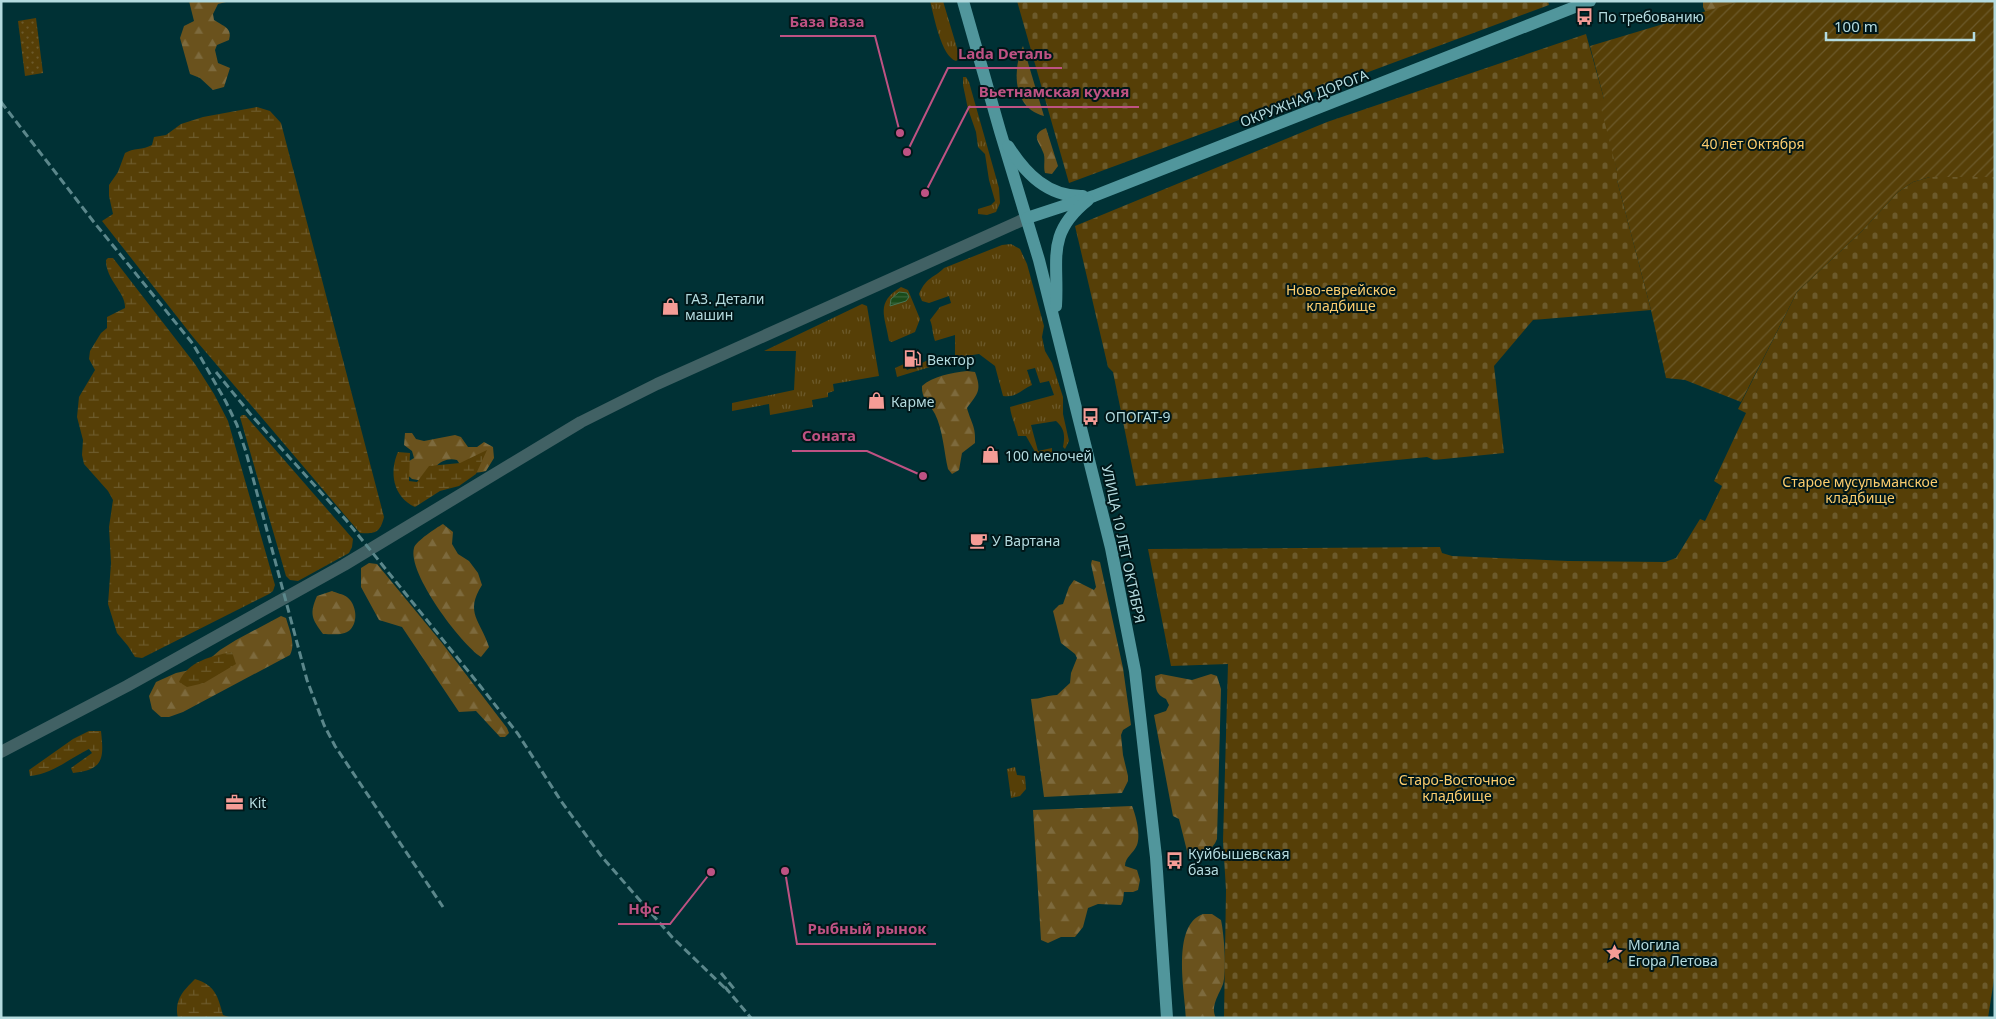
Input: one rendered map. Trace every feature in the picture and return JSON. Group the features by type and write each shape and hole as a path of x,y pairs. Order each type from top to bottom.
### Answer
{"main road":[{"name":"УЛИЦА 10 ЛЕТ ОКТЯБРЯ","path":"963,1 1056,321 1111,548 1135,671 1157,866 1167,1018"},
{"name":"ОКРУЖНАЯ ДОРОГА","path":"1027,218 1094,196 1590,1"},
{"path":"1000,131 1025,170 1045,187 1074,196 1094,196"},
{"path":"1056,321 1056,261 1059,238 1068,218 1094,196"}],"street":[{"path":"1,752 127,686 344,564 582,422 657,384 1027,218"}],"green space":[{"path":"189,1 230,1 218,4 213,14 214,20 230,33 229,40 217,45 215,50 218,63 230,68 224,87 213,90 200,78 190,74 180,38 184,26 194,21"},
{"path":"930,1 943,1 960,58 956,61 946,52 942,44"},
{"path":"1017,1 1548,1 1549,5 1069,183"},
{"path":"1703,1 1740,1 1706,13"},
{"name":"40 лет Октября","path":"1740,1 1995,1 1995,177 1930,177 1913,182 1898,192 1862,231 1797,292 1741,402 1685,380 1666,378 1651,310 1617,180 1617,171 1600,104 1604,99 1590,46"},
{"path":"36,18 43,73 25,76 18,21"},
{"name":"Ново-еврейское кладбище","path":"1586,34 1604,99 1617,180 1651,310 1533,320 1494,366 1504,453 1434,460 1427,457 1136,486 1113,372 1108,367 1075,226 1327,122"},
{"path":"1023,46 1044,116 1034,112 1026,105 1018,87 1017,66"},
{"path":"963,77 966,77 969,82 999,188 1000,203 996,212 987,215 978,214 978,209 991,205 995,201 985,154 978,147 976,132 968,109"},
{"path":"257,107 270,111 281,123 384,517 379,529 373,533 360,533 193,337 102,221 113,214 109,196 109,185 118,172 125,153 152,145 154,137 166,135 181,124 203,117"},
{"path":"1046,128 1058,166 1052,174 1045,173 1044,154 1037,138 1038,133"},
{"name":"Старо-Восточное кладбище","path":"1930,177 1995,177 1995,973 1988,1018 1224,1018 1226,890 1223,841 1228,664 1171,666 1148,549 1440,547 1442,553 1452,556 1568,561 1665,562 1676,558 1700,519 1705,521 1722,486 1714,481 1746,413 1738,409 1797,292 1862,231 1898,192 1913,182"},
{"path":"1011,244 1020,249 1027,264 1044,326 1042,337 1045,351 1052,363 1063,397 1063,414 1069,441 1065,449 1063,447 1063,430 1056,421 1031,425 1038,451 1052,448 1049,457 1039,459 1026,436 1018,436 1010,407 1054,395 1049,381 1040,383 1035,368 1027,370 1032,385 1015,395 1003,396 995,366 979,354 966,356 897,377 895,368 904,364 907,370 926,361 955,355 955,335 935,341 930,320 940,307 951,303 949,296 929,303 922,301 919,294 928,281 944,268 1002,245"},
{"path":"113,258 195,364 228,421 275,585 273,591 269,594 142,658 135,657 117,633 108,604 111,563 109,527 113,500 108,491 84,464 82,455 83,440 77,417 79,397 95,370 89,359 90,351 101,333 107,328 107,317 125,308 122,297 109,274 106,260"},
{"path":"901,287 908,290 920,319 915,332 892,342 889,341 884,310 888,299"},
{"path":"862,304 867,306 879,376 833,384 834,391 828,393 828,397 812,400 813,407 770,415 769,404 732,411 732,403 794,390 796,351 764,351"},
{"path":"967,371 975,372 978,384 978,392 967,408 974,428 975,443 962,453 959,470 952,474 948,469 938,420 924,398 922,386 937,377"},
{"path":"245,415 353,539 349,553 298,581 290,580 286,576 240,417"},
{"path":"405,433 412,433 416,439 424,441 455,435 461,437 468,447 477,447 484,442 493,447 494,458 486,471 469,471 457,460 451,459 438,465 424,481 412,479 403,471 406,463 414,458 412,451 404,445"},
{"path":"487,450 476,474 459,486 440,491 415,507 402,497 395,483 394,468 398,452 410,453 409,481 417,482 429,466 460,463"},
{"path":"443,524 453,532 452,544 458,554 469,561 478,573 482,585 474,603 474,610 489,647 481,657 461,638 437,607 419,574 414,559 414,548 418,542"},
{"path":"1092,560 1100,562 1123,668 1131,725 1123,730 1121,735 1128,781 1122,793 1044,797 1031,699 1057,695 1070,683 1071,673 1077,658 1075,654 1061,643 1053,611 1063,604 1069,587 1074,580 1094,590 1096,587 1091,564"},
{"path":"369,563 377,564 442,643 507,728 509,733 505,737 500,737 476,711 459,712 402,627 379,620 361,587 361,568"},
{"path":"332,591 345,596 353,604 355,622 350,630 344,633 323,634 314,620 313,607 317,596"},
{"path":"281,616 286,618 291,636 292,651 290,655 183,712 169,717 161,717 152,709 149,696 156,682 176,673 199,668 220,650"},
{"path":"232,652 236,664 204,683 187,687 179,682 194,664"},
{"path":"1161,674 1192,680 1211,674 1217,676 1221,689 1217,839 1206,852 1198,857 1189,859 1179,819 1173,816 1154,715 1166,711 1169,705 1157,690 1155,676"},
{"path":"89,731 101,731 102,755 96,766 73,773 71,768 92,753 89,749 54,769 30,776 29,770 73,739"},
{"path":"1015,767 1017,775 1025,776 1026,789 1020,796 1011,798 1007,769"},
{"path":"1132,806 1138,826 1138,841 1136,848 1126,860 1125,866 1137,870 1140,880 1138,890 1124,892 1121,905 1098,904 1088,908 1083,927 1075,937 1061,937 1048,943 1041,940 1033,810"},
{"path":"1203,914 1212,914 1221,920 1225,952 1224,978 1214,1009 1216,1018 1186,1018 1182,960 1183,945 1187,931 1193,921"},
{"path":"195,979 207,984 215,992 223,1015 232,1018 178,1018 177,1006 180,996"}],"shaded area":[{"path":"899,292 907,293 909,297 906,301 890,306 891,299"}],"railway":[{"path":"1,102 93,221 193,344 226,402 237,425 246,452 307,680 324,725 335,746 443,907"},
{"path":"216,372 252,416 346,520 481,687 518,734 561,801 602,857 672,937 728,991"},
{"path":"721,973 736,991"},
{"path":"725,987 751,1018"}],"place":[{"name":"По требованию","path":"1584,16"},
{"name":"База Ваза","path":"900,133"},
{"name":"Lada Dеталь","path":"907,152"},
{"name":"Вьетнамская кухня","path":"925,193"},
{"name":"ГАЗ. Детали машин","path":"671,306"},
{"name":"Вектор","path":"913,359"},
{"name":"Карме","path":"877,401"},
{"name":"ОПОГАТ-9","path":"1091,416"},
{"name":"100 мелочей","path":"991,455"},
{"name":"Соната","path":"923,476"},
{"name":"У Вартана","path":"978,540"},
{"name":"Kit","path":"235,802"},
{"name":"Куйбышевская база","path":"1174,861"},
{"name":"Рыбный рынок","path":"785,871"},
{"name":"Нфс","path":"711,872"},
{"name":"Могила Егора Летова","path":"1614,952"}],"park label":[{"name":"Старое мусульманское кладбище","path":"1860,490"}]}
